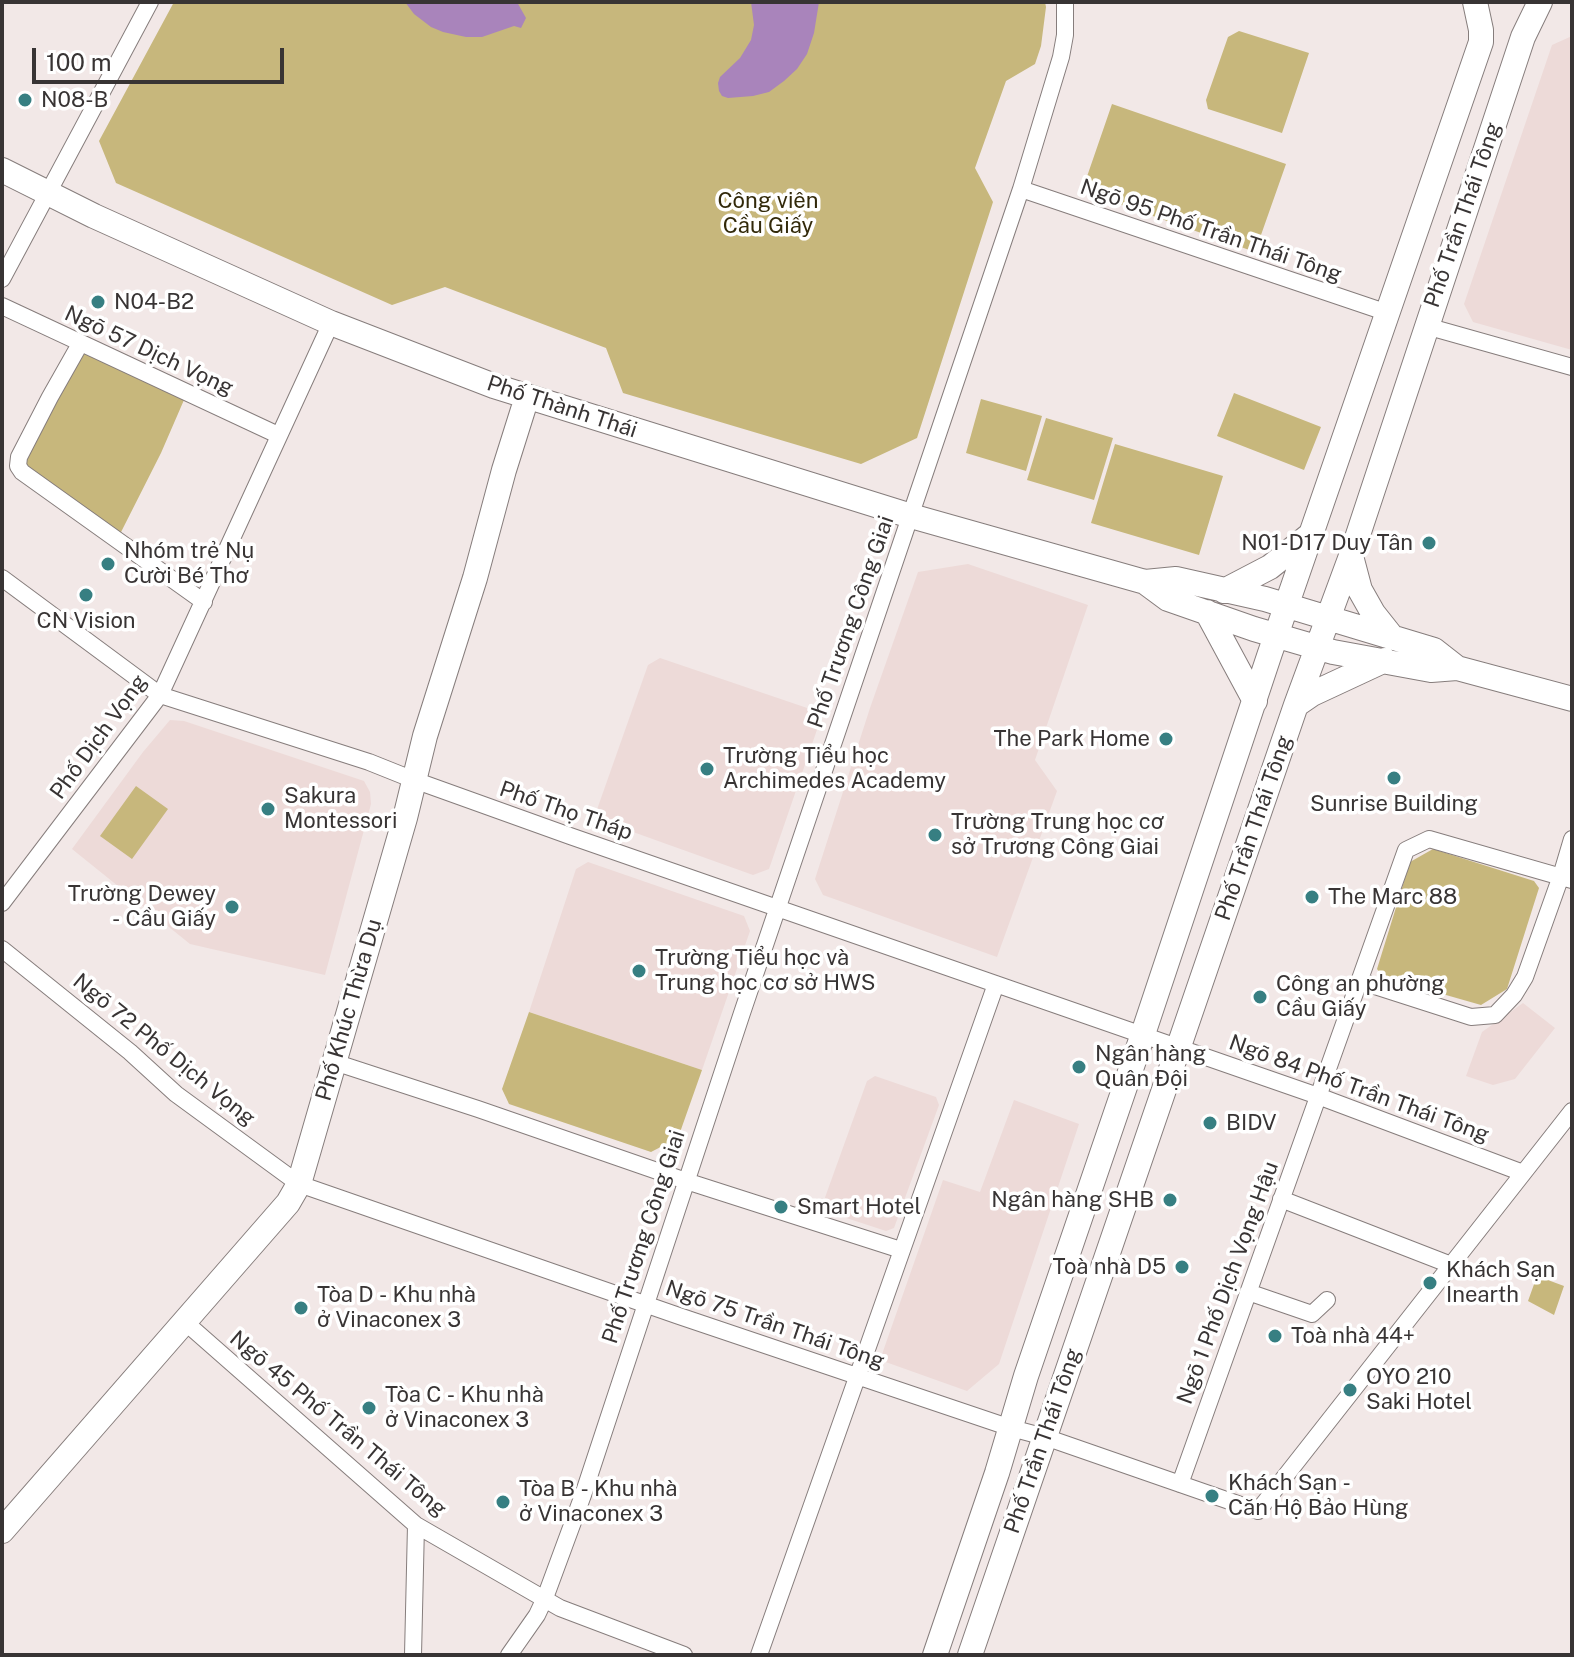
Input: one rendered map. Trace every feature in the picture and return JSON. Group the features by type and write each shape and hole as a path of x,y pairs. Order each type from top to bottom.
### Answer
{"main road":[{"name":"Phố Trần Thái Tông","path":"935,1655 1310,535 1481,42 1475,2"},
{"name":"Phố Trần Thái Tông","path":"970,1655 1296,705 1351,556 1523,37 1540,2"},
{"path":"1481,30 1523,37"},
{"name":"Phố Thành Thái","path":"2,170 94,216 331,323 494,386 911,516 1145,582 1168,599 1276,636 1333,652 1388,649"},
{"name":"Phố Khúc Thừa Dụ","path":"2,1531 288,1203 299,1184 425,736 527,397"},
{"path":"1224,591 1270,567 1310,535"},
{"path":"1351,556 1360,590 1388,649"},
{"name":"Phố Thành Thái","path":"1145,582 1176,579 1265,599 1329,617 1388,649"},
{"path":"1207,612 1255,701"},
{"path":"1296,705 1388,649 1434,650 1457,668 1572,699"}],"street":[{"path":"2,279 150,2"},
{"name":"Phố Trương Công Giai","path":"509,1655 545,1598 583,1495 777,907 1021,189 1061,57 1065,2"},
{"name":"Ngõ 95 Phố Trần Thái Tông","path":"1021,189 1388,313"},
{"name":"Ngõ 57 Dịch Vọng","path":"2,306 278,435"},
{"name":"Phố Dịch Vọng","path":"2,903 160,695 331,323"},
{"path":"1426,326 1572,367"},
{"path":"80,344 19,457 18,466 22,472 204,602"},
{"name":"Phố Thọ Tháp","path":"2,578 160,695 369,762 1143,1034"},
{"name":"Ngõ 1 Phố Dịch Vọng Hậu","path":"1180,1484 1406,850 1429,839 1566,878"},
{"path":"1359,981 1471,1017 1495,1015 1514,995 1525,977 1566,878 1572,839"},
{"name":"Ngõ 72 Phố Dịch Vọng","path":"2,949 130,1052 176,1094 299,1184"},
{"path":"759,1655 996,984"},
{"name":"Ngõ 84 Phố Trần Thái Tông","path":"1143,1034 1523,1173"},
{"path":"334,1062 901,1250"},
{"path":"1281,1199 1451,1265 1572,1111"},
{"name":"Ngõ 75 Trần Thái Tông","path":"299,1184 1258,1511 1451,1265"},
{"path":"1248,1292 1312,1314 1327,1300"},
{"name":"Ngõ 45 Phố Trần Thái Tông","path":"185,1322 416,1525 560,1608 684,1655"},
{"path":"413,1655 416,1525"}],"shaded area":[{"path":"405,2 517,2 526,18 521,28 514,26 482,37 466,37 431,27 414,14"},
{"path":"751,2 819,2 814,33 807,54 784,81 769,92 728,98 722,96 718,83 751,40 754,25"},
{"path":"1572,36 1572,350 1473,322 1464,304 1552,45"},
{"path":"968,564 1088,605 1035,760 1057,791 997,957 823,895 815,879 918,572"},
{"name":"Trường Tiểu học Archimedes Academy","path":"660,658 816,711 820,721 769,869 753,875 594,818 648,665"},
{"path":"170,720 184,721 364,781 370,792 371,804 325,975 190,944 72,849"},
{"name":"Trường Tiểu học và Trung học cơ sở HWS","path":"588,862 744,916 750,931 702,1070 529,1012 576,869"},
{"path":"1523,1003 1555,1028 1515,1079 1493,1085 1466,1076 1482,1032"},
{"path":"875,1076 936,1097 939,1105 894,1228 886,1231 825,1211 823,1203 867,1081"},
{"path":"1014,1100 1079,1124 999,1364 967,1391 880,1360 943,1180 980,1192"}],"green space":[{"name":"Công viên Cầu Giấy","path":"174,2 1045,2 1046,7 1041,46 1035,64 1006,81 975,168 993,202 917,438 861,464 623,393 606,348 445,287 392,305 116,183 99,141"},
{"path":"1239,31 1309,53 1282,133 1208,109 1206,100 1228,37"},
{"path":"1112,104 1286,164 1255,252 1082,191"},
{"path":"80,344 187,393 117,540 22,472 19,457"},
{"path":"1234,393 1321,427 1304,470 1217,436"},
{"path":"981,399 1042,416 1026,471 966,453"},
{"path":"1046,418 1113,438 1094,500 1027,480"},
{"path":"1115,444 1223,476 1199,555 1091,523"},
{"path":"136,786 168,809 132,859 100,836"},
{"path":"1433,849 1534,881 1539,888 1507,989 1481,1005 1383,977 1377,969 1410,862"},
{"path":"529,1012 702,1070 678,1138 651,1152 509,1104 502,1089"},
{"path":"1537,1276 1564,1286 1554,1315 1528,1301"}],"place":[{"name":"N08-B","path":"25,100"},
{"name":"N04-B2","path":"98,302"},
{"name":"N01-D17 Duy Tân","path":"1429,543"},
{"name":"Nhóm trẻ Nụ Cười Bé Thơ","path":"108,564"},
{"name":"CN Vision","path":"86,595"},
{"name":"The Park Home","path":"1166,739"},
{"name":"Trường Tiểu học Archimedes Academy","path":"707,769"},
{"name":"Sunrise Building","path":"1394,778"},
{"name":"Sakura Montessori","path":"268,809"},
{"name":"Trường Trung học cơ sở Trương Công Giai","path":"935,835"},
{"name":"The Marc 88","path":"1312,897"},
{"name":"Trường Dewey - Cầu Giấy","path":"232,907"},
{"name":"Trường Tiểu học và Trung học cơ sở HWS","path":"639,971"},
{"name":"Công an phường Cầu Giấy","path":"1260,997"},
{"name":"Ngân hàng Quân Đội","path":"1079,1067"},
{"name":"BIDV","path":"1210,1123"},
{"name":"Ngân hàng SHB","path":"1170,1200"},
{"name":"Smart Hotel","path":"781,1207"},
{"name":"Toà nhà D5","path":"1182,1267"},
{"name":"Khách Sạn Inearth","path":"1430,1283"},
{"name":"Tòa D - Khu nhà ở Vinaconex 3","path":"301,1308"},
{"name":"Toà nhà 44+","path":"1275,1336"},
{"name":"OYO 210 Saki Hotel","path":"1350,1390"},
{"name":"Tòa C - Khu nhà ở Vinaconex 3","path":"369,1408"},
{"name":"Khách Sạn - Căn Hộ Bảo Hùng","path":"1212,1496"},
{"name":"Tòa B - Khu nhà ở Vinaconex 3","path":"503,1502"}]}
